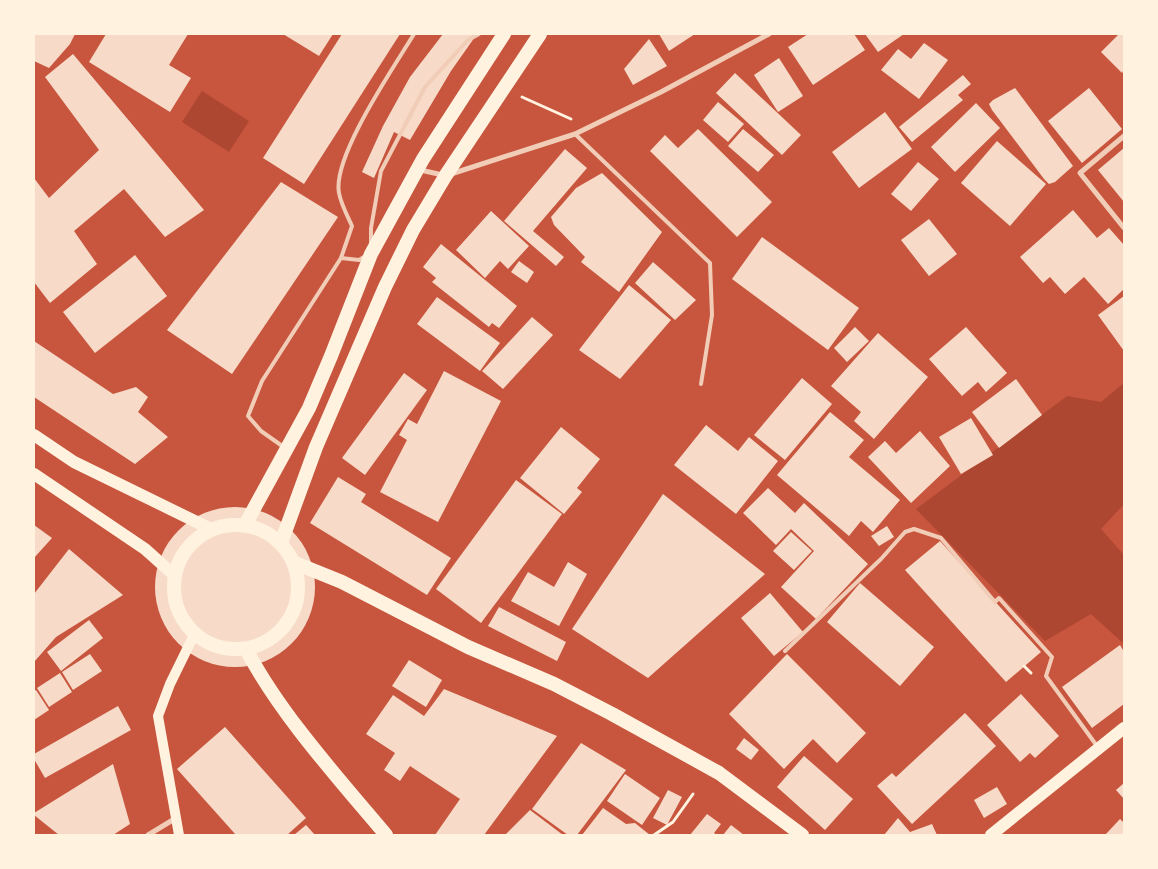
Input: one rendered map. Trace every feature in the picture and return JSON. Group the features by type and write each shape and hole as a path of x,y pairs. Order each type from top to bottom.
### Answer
{"highway":[{"path":"245,525 309,408 371,254 417,170 504,34"},
{"path":"282,543 312,456 385,287 413,230 446,175 540,34"},
{"path":"245,525 265,531 282,543 294,563 299,591 291,618 272,639 246,649 227,650 210,644 194,635 181,618 173,597 174,575 181,556 194,540 211,529 222,526 245,525"},
{"path":"294,563 342,582 468,647 554,684 612,714 719,773 802,835"},
{"path":"246,649 260,678 386,835"}],"main road":[{"path":"34,434 74,462 211,529"},
{"path":"34,474 145,549 174,575"},
{"path":"179,835 158,716 170,684 194,635"},
{"path":"991,835 1124,728"}],"street":[{"path":"417,170 446,175 575,134 661,92 769,34"},
{"path":"1124,136 1080,173 1124,228"},
{"path":"148,835 176,818"}],"lane":[{"path":"287,449 261,431 248,416 262,381 341,258 352,226 338,192 342,160 375,99 414,34"},
{"path":"341,258 359,260 371,254 371,228 381,171 425,87 468,40 479,34"},
{"path":"575,134 710,263 712,315 701,384"},
{"path":"785,651 881,559 906,532 914,529 941,538 995,602 999,598 1052,657 1046,676 1098,748"}],"path":[{"path":"504,88 590,127"},
{"path":"654,835 673,822 693,794"}],"shaded area":[{"path":"202,91 249,121 229,152 182,122"},
{"path":"1124,383 1124,504 1101,529 1124,555 1124,644 1091,614 1045,641 916,509 1067,396 1101,402"}],"building":[{"path":"34,34 75,34 70,44 49,68 34,61"},
{"path":"106,34 188,34 169,65 191,78 170,112 89,62"},
{"path":"283,34 333,34 319,56"},
{"path":"342,34 400,34 304,184 263,158"},
{"path":"443,34 477,34 451,71 410,140 394,132 374,178 362,172 383,126 410,77"},
{"path":"659,34 695,34 669,51"},
{"path":"808,34 854,34 865,50 813,85 788,47"},
{"path":"865,34 904,34 878,52"},
{"path":"1119,34 1124,34 1124,69 1122,73 1101,52"},
{"path":"649,39 667,66 633,85 624,69"},
{"path":"924,43 948,60 919,99 881,70 898,49 911,59"},
{"path":"73,54 204,210 165,237 124,189 74,231 97,264 50,303 34,282 34,178 49,198 99,150 45,77"},
{"path":"779,58 803,96 778,112 754,75"},
{"path":"735,73 801,135 782,155 716,93"},
{"path":"963,75 971,84 958,95 963,100 912,142 899,127"},
{"path":"1015,88 1073,166 1055,182 1049,184 1044,179 989,104"},
{"path":"1089,88 1122,129 1082,163 1048,121"},
{"path":"718,102 744,124 728,142 703,120"},
{"path":"976,103 1000,128 955,172 931,147"},
{"path":"885,112 912,149 859,188 832,152"},
{"path":"698,129 772,202 737,237 650,151 665,135 678,148"},
{"path":"743,129 774,155 758,172 728,146"},
{"path":"997,141 1046,184 1010,226 961,183"},
{"path":"1124,148 1124,202 1098,170"},
{"path":"565,149 587,168 533,231 564,257 556,266 504,221"},
{"path":"918,162 939,179 911,211 891,194"},
{"path":"602,173 662,232 619,292 581,262 585,257 554,225 551,217 576,188"},
{"path":"281,182 338,217 232,374 167,330"},
{"path":"1073,210 1097,238 1109,228 1124,245 1124,289 1108,304 1084,277 1065,294 1050,277 1043,283 1020,257"},
{"path":"491,211 529,246 508,269 500,261 485,278 456,250"},
{"path":"929,219 957,254 929,276 901,240"},
{"path":"762,237 859,308 828,350 732,279"},
{"path":"441,244 517,306 499,328 492,323 489,327 432,282 436,278 423,267"},
{"path":"135,255 167,296 95,353 63,312"},
{"path":"519,261 534,272 527,283 511,272"},
{"path":"653,262 696,300 675,320 635,283"},
{"path":"629,285 671,320 620,379 579,350"},
{"path":"1124,296 1124,351 1098,315"},
{"path":"437,297 500,343 480,371 417,324"},
{"path":"532,317 553,335 503,389 482,371"},
{"path":"855,327 869,341 847,362 834,348"},
{"path":"966,327 1007,373 986,392 978,382 962,396 929,359"},
{"path":"878,333 928,377 874,439 854,421 861,412 831,386"},
{"path":"34,341 113,394 136,387 148,397 138,412 168,437 135,464 34,397"},
{"path":"444,371 501,401 438,522 380,492 407,440 399,435 408,419 417,424"},
{"path":"404,373 427,390 365,475 342,458"},
{"path":"802,378 832,404 785,460 754,435"},
{"path":"1016,379 1042,415 999,448 972,412"},
{"path":"830,412 864,440 849,457 900,500 873,532 861,521 849,536 777,475"},
{"path":"971,418 993,455 961,474 939,437"},
{"path":"706,425 738,451 749,437 778,461 736,514 674,465"},
{"path":"561,427 600,459 577,488 582,492 564,514 520,478"},
{"path":"920,431 950,466 911,503 868,457 885,441 896,453"},
{"path":"338,477 366,494 361,502 451,558 427,595 310,523"},
{"path":"516,480 562,514 481,623 436,589"},
{"path":"768,488 795,513 804,503 868,564 816,619 781,587 814,551 791,529 776,545 743,513"},
{"path":"663,494 765,574 648,678 572,629"},
{"path":"235,507 266,513 286,525 297,536 309,556 315,587 309,618 297,638 286,649 266,661 235,667 204,661 184,649 173,638 161,618 155,587 161,556 173,536 184,525 204,513"},
{"path":"34,525 52,538 34,558"},
{"path":"887,526 894,537 879,546 871,536"},
{"path":"791,532 812,551 794,570 773,551"},
{"path":"940,541 1041,652 1006,682 905,570"},
{"path":"69,549 123,595 56,637 34,662 34,594"},
{"path":"568,562 587,574 559,626 511,601 528,572 554,587"},
{"path":"860,583 934,647 900,686 827,622"},
{"path":"770,593 803,632 774,656 741,618"},
{"path":"499,607 566,642 557,661 488,626"},
{"path":"89,620 103,638 61,671 47,652"},
{"path":"1120,645 1124,652 1124,704 1092,728 1062,687"},
{"path":"90,654 102,671 73,690 62,672"},
{"path":"787,654 866,733 837,763 813,739 784,769 729,714"},
{"path":"409,660 442,680 426,707 392,686"},
{"path":"60,673 72,692 49,707 37,688"},
{"path":"444,689 557,736 484,835 435,835 460,799 410,766 400,781 384,770 395,753 366,734 393,695 424,716"},
{"path":"36,690 49,710 34,720 34,691"},
{"path":"1021,694 1059,736 1035,758 1030,753 1020,762 987,725"},
{"path":"118,706 131,730 45,778 34,759 34,754"},
{"path":"965,713 996,746 912,824 877,786 892,773 896,777"},
{"path":"225,727 306,818 287,835 236,835 177,769"},
{"path":"744,738 759,750 751,760 736,749"},
{"path":"581,743 626,770 577,835 568,835 532,809"},
{"path":"804,756 853,799 825,830 777,787"},
{"path":"113,764 130,824 113,835 59,835 34,815 34,813"},
{"path":"625,774 660,798 642,825 607,801"},
{"path":"1124,783 1124,799 1116,790"},
{"path":"997,787 1007,804 984,818 974,800"},
{"path":"668,790 682,797 667,825 653,818"},
{"path":"603,808 626,824 635,823 650,835 582,835"},
{"path":"530,810 563,835 505,835"},
{"path":"707,814 721,824 714,833 717,835 690,835"},
{"path":"898,818 910,832 932,824 937,835 884,835"},
{"path":"1120,819 1124,823 1124,835 1105,835"},
{"path":"306,825 315,835 294,835"},
{"path":"731,825 744,835 723,835"}]}
